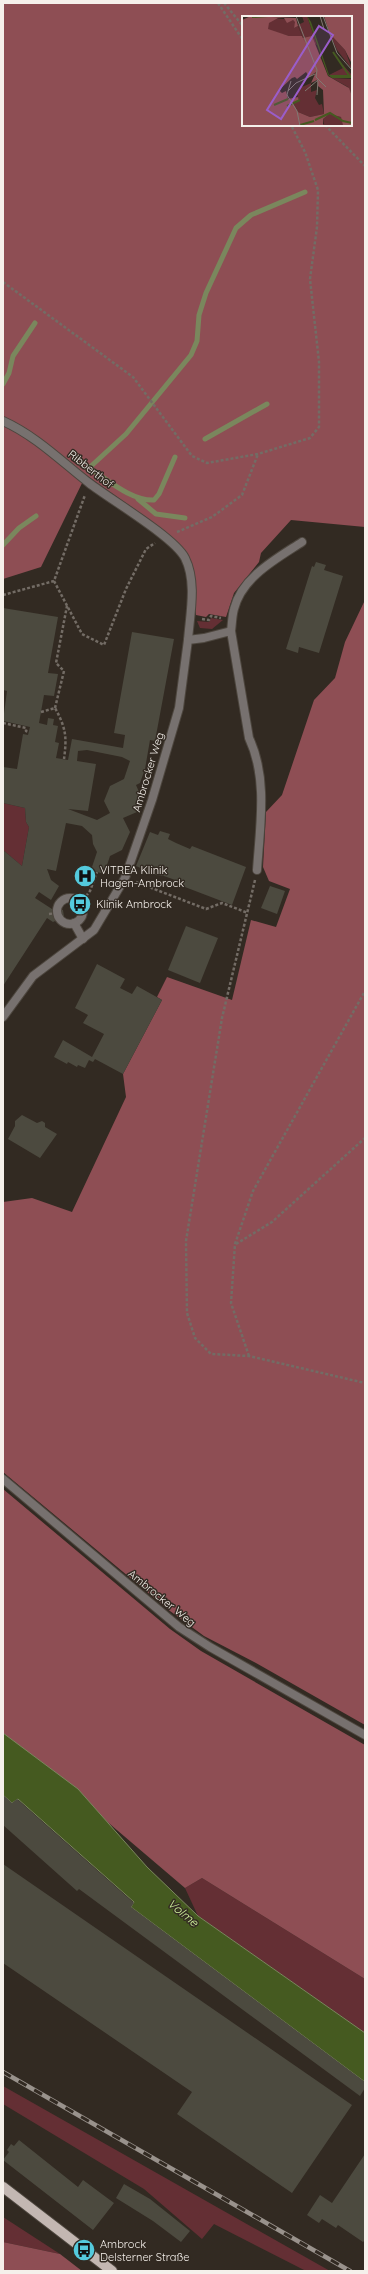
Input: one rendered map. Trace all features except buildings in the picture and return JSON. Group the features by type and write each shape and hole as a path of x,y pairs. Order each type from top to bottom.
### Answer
{"main road":[{"path":"3,2187 112,2271"}],"lane":[{"name":"Ribberthof","path":"3,421 40,442 89,483 165,537 185,558 192,587 188,640"},
{"path":"257,870 262,794 256,754 249,738 231,631 234,609 242,592 265,566 302,542"},
{"path":"188,640 204,638 231,631"},
{"name":"Ambrocker Weg","path":"3,1018 34,976 94,930 125,878 152,800 179,708 188,640"},
{"path":"70,898 80,904 82,915 74,923 63,922 53,914 60,902 65,899 70,898"},
{"path":"74,923 83,939"},
{"name":"Ambrocker Weg","path":"3,1479 179,1627 210,1647 365,1735"}],"path":[{"path":"218,3 242,39"},
{"path":"224,3 242,25"},
{"path":"3,282 133,377 192,456 207,463 258,454 310,438 319,427 319,362 310,279 317,227 318,190 306,152 292,126"},
{"path":"326,126 365,166"},
{"path":"89,483 54,581 82,634 104,645 126,589 146,548 165,537 212,517 242,494 258,454"},
{"path":"3,595 54,581"},
{"path":"64,759 67,739 64,725 55,708 64,671 56,663 67,606"},
{"path":"197,618 209,620 211,616 224,618"},
{"path":"41,712 55,708"},
{"path":"3,723 26,728 26,731 29,732"},
{"path":"257,870 222,1018 186,1241 187,1312 195,1338 211,1354 250,1356 365,1384"},
{"path":"80,904 90,891 97,872"},
{"path":"125,878 206,909 222,903 248,912"},
{"path":"250,1356 231,1303 235,1244 252,1191 365,991"},
{"path":"235,1244 272,1222 365,1138"}],"shaded area":[{"path":"3,3 365,3 365,527 291,520 261,553 259,562 234,593 226,617 209,614 206,617 196,615 188,557 150,520 86,475 41,567 3,579"},
{"path":"365,600 365,1725 256,1663 204,1636 170,1611 3,1472 3,1202 32,1198 72,1212 126,1097 123,1074 162,1000 157,997 167,977 232,1000 251,920 276,927 290,889 269,881 263,867 266,812 282,795 314,700 335,678 345,642"},
{"path":"211,618 223,620 212,629 200,628 197,621 209,622"},
{"path":"3,803 25,808 26,822 29,827 22,866 3,850"},
{"path":"3,1489 170,1629 201,1651 365,1745 365,1979 202,1878 185,1888 3,1733"},
{"path":"202,1878 365,1979 365,2033 198,1916 185,1888"},
{"path":"3,2086 330,2271 306,2271 214,2224 202,2239 144,2189 3,2104"},
{"path":"3,2217 60,2254 3,2242"},
{"path":"3,2242 60,2254 82,2271 3,2271"}],"water":[{"name":"Volme","path":"3,1733 78,1789 147,1867 198,1916 365,2033 365,2082 131,1907 134,1902 18,1799 12,1803 3,1795"}],"waterway":[{"path":"175,457 159,494 154,500 137,497 128,493 89,468 126,434 191,355 197,341 199,315 206,293 236,228 251,215 305,192"},
{"path":"3,384 9,373 13,356 35,323"},
{"path":"205,439 267,404"},
{"path":"138,499 156,514 185,518"},
{"path":"3,545 19,528 36,516"}],"railway":[{"path":"3,2072 350,2271"}],"place":[{"name":"VITREA Klinik Hagen-Ambrock","path":"85,876"},
{"name":"Klinik Ambrock","path":"80,904"},
{"name":"Ambrock Delsterner Straße","path":"84,2250"}]}
